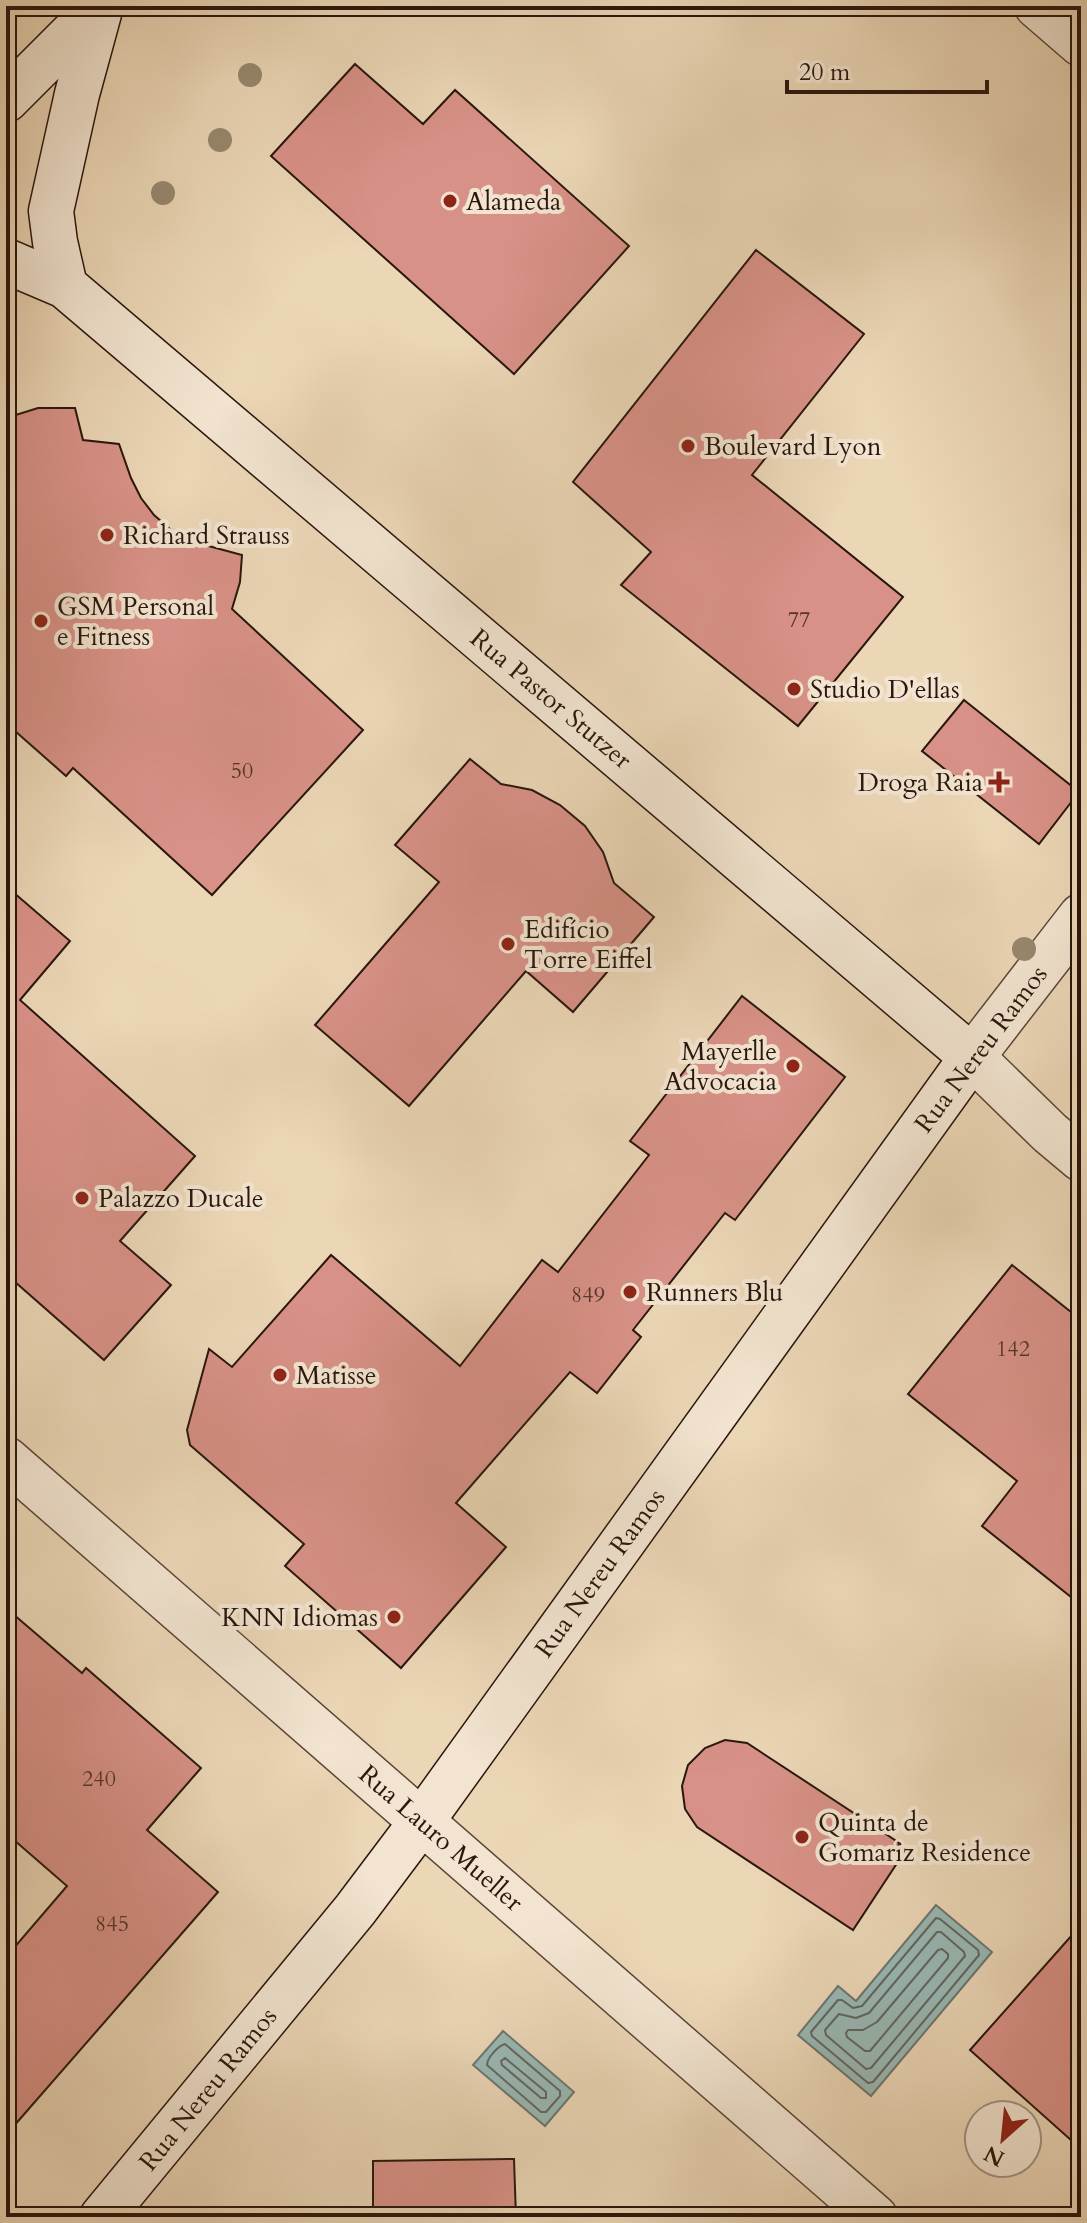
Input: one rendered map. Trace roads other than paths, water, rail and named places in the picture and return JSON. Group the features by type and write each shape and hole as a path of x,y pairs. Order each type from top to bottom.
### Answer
{"main road":[{"path":"6,100 101,6"},
{"path":"65,286 51,211 77,94 101,6"},
{"path":"1037,6 1081,44"},
{"name":"Rua Pastor Stutzer","path":"6,261 65,286 972,1057 1081,1159"},
{"name":"Rua Nereu Ramos","path":"102,2217 355,1910 422,1821 972,1057 1081,916"},
{"name":"Rua Lauro Mueller","path":"6,1459 875,2217"}],"water":[{"path":"936,1905 992,1952 871,2096 798,2035 838,1986 856,2001"},
{"path":"503,2031 574,2092 545,2126 473,2065"}],"place":[{"name":"Alameda","path":"450,201"},
{"name":"Boulevard Lyon","path":"688,446"},
{"name":"Richard Strauss","path":"107,535"},
{"name":"GSM Personal e Fitness","path":"41,621"},
{"name":"Studio D'ellas","path":"794,689"},
{"name":"Droga Raia","path":"999,782"},
{"name":"Edifício Torre Eiffel","path":"508,944"},
{"name":"Mayerlle Advocacia","path":"793,1066"},
{"name":"Palazzo Ducale","path":"82,1198"},
{"name":"Runners Blu","path":"630,1292"},
{"name":"Matisse","path":"280,1375"},
{"name":"KNN Idiomas","path":"394,1617"},
{"name":"Quinta de Gomariz Residence","path":"802,1837"}]}
